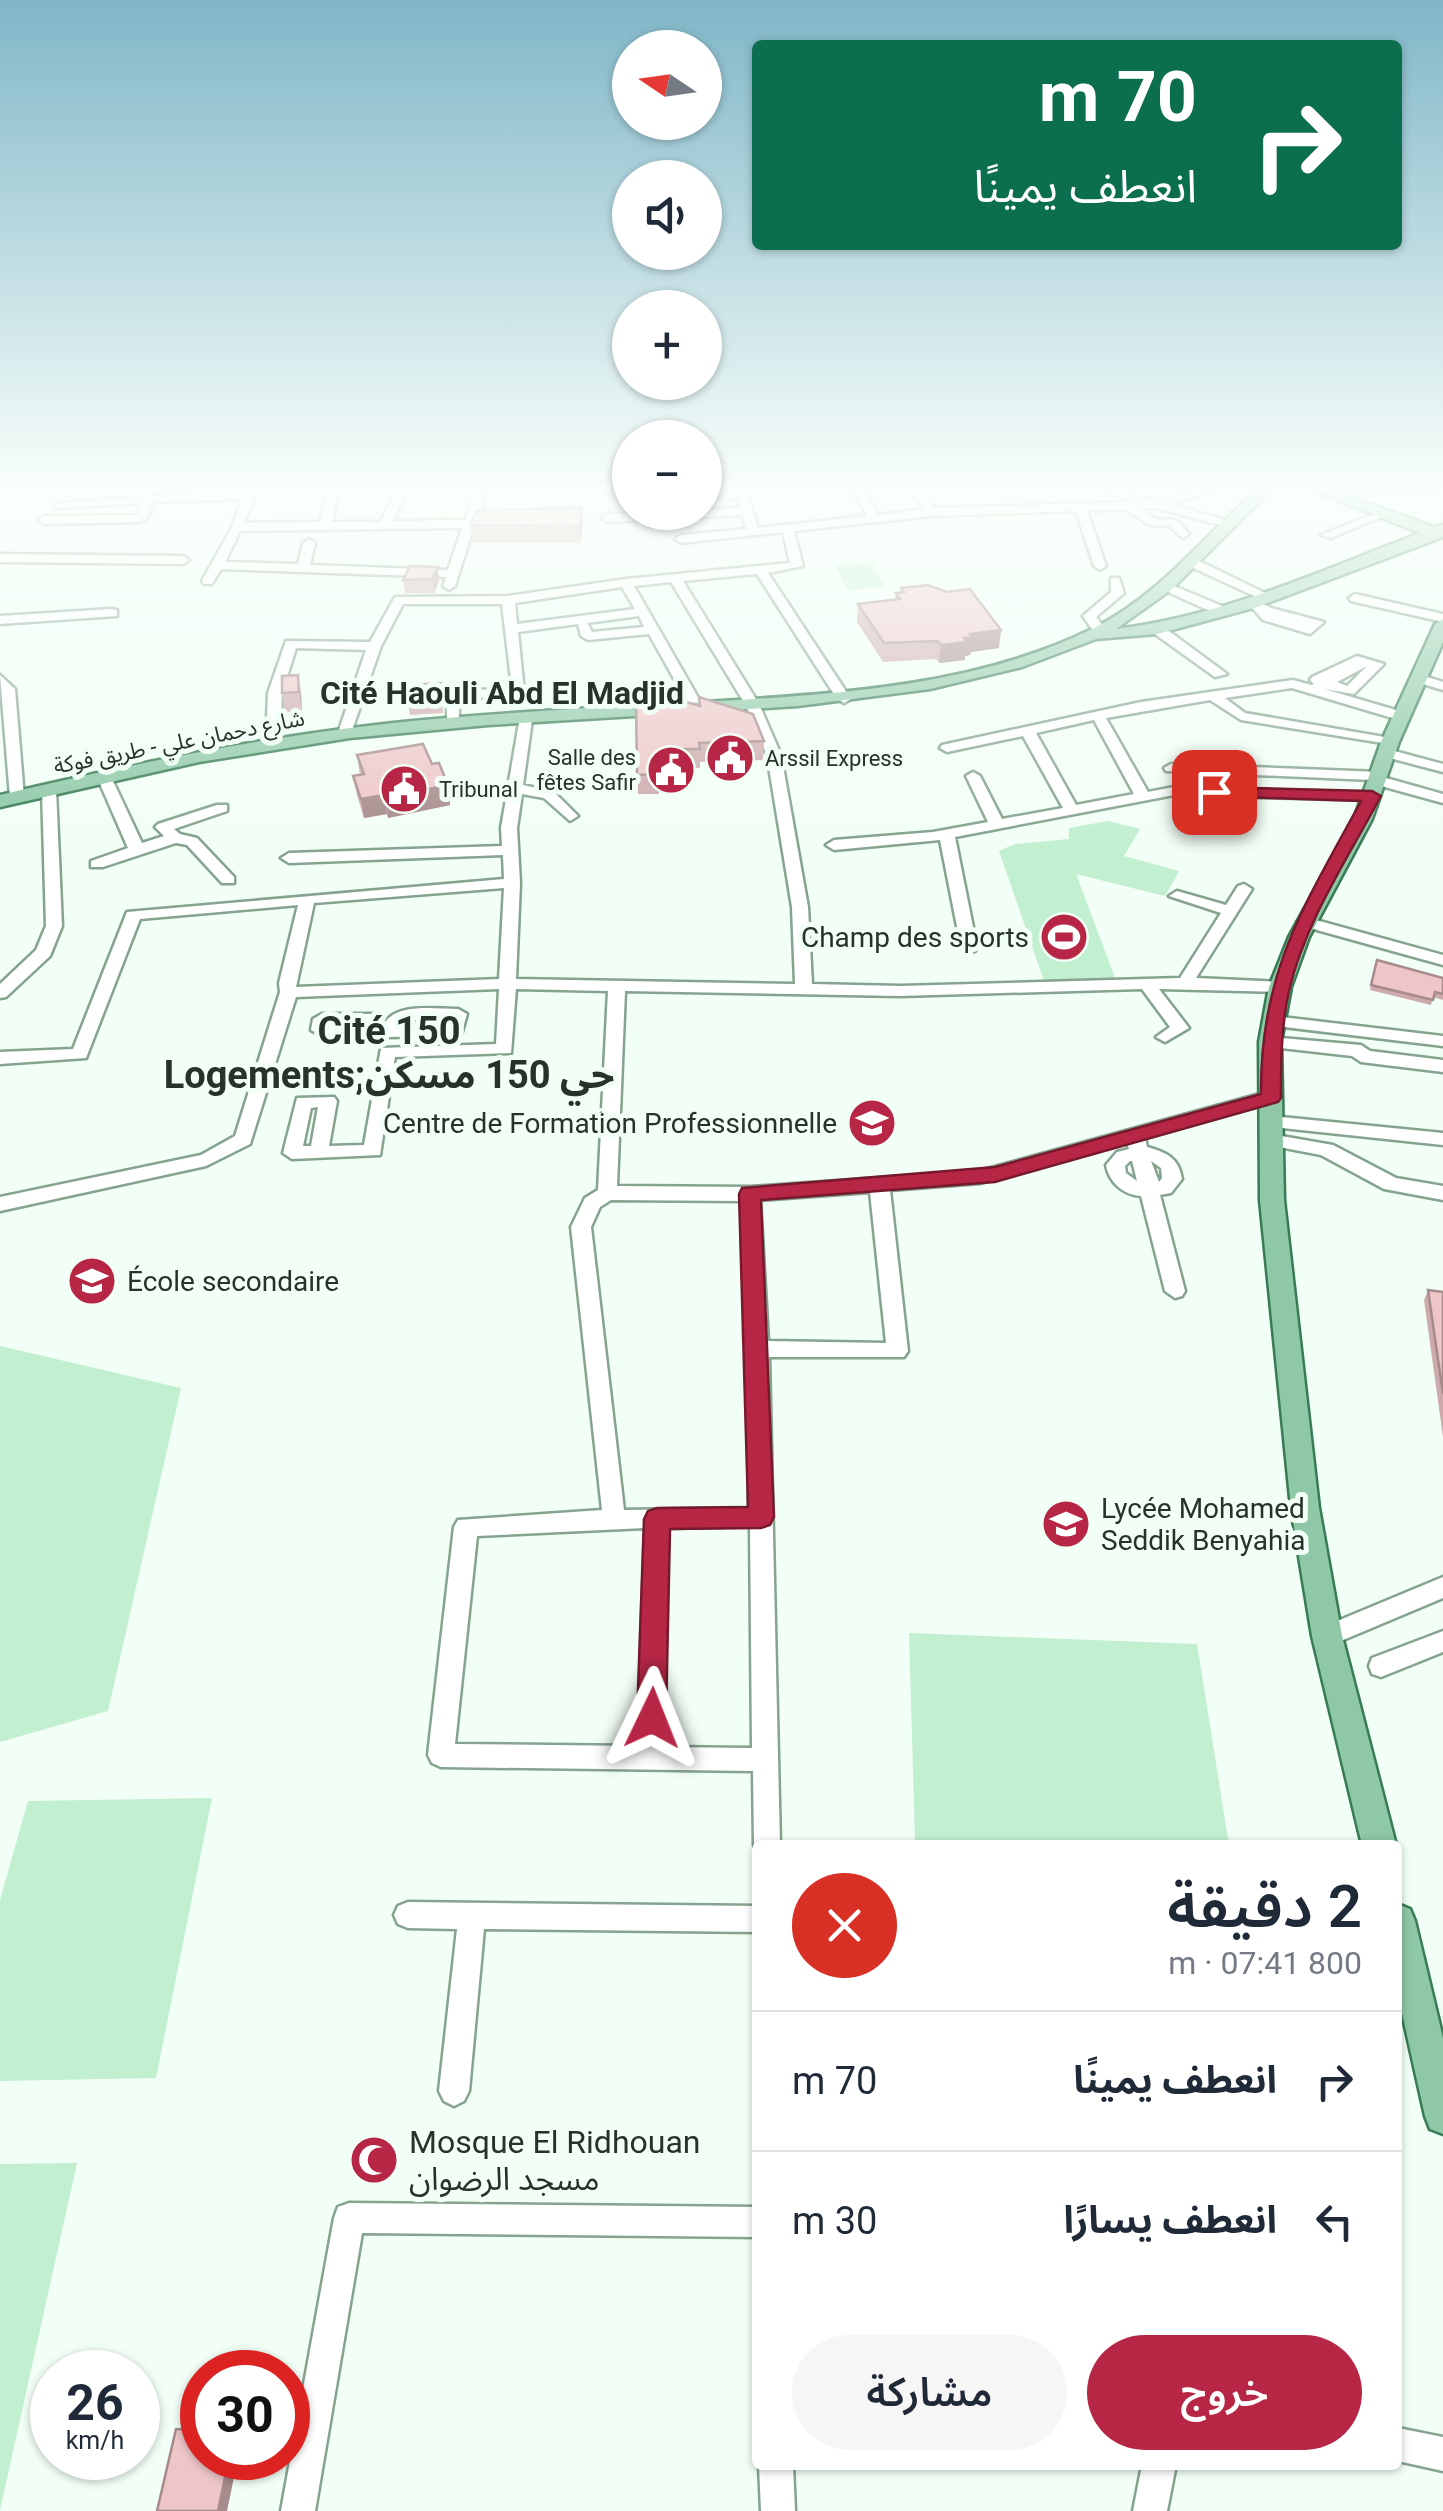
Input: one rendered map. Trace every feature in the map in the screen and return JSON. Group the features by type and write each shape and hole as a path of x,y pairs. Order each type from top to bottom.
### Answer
{"main road":[{"name":"شارع دحمان علي - طريق فوكة","path":"8,799 273,744 345,733 844,699 968,676 1091,635 1136,607"},
{"path":"1091,635 1156,628 1247,607"},
{"path":"1379,1840 1327,1636 1293,1409 1271,1120 1271,1032 1280,987 1305,922 1381,770 1443,621"},
{"path":"1402,1941 1443,2116"}],"street":[{"path":"345,733 374,646 395,607"},
{"path":"452,723 452,697 467,692 509,696 518,689 509,607"},
{"path":"601,607 606,616"},
{"path":"640,607 697,708"},
{"path":"694,607 752,704 774,755 800,907 804,988"},
{"path":"784,607 844,699"},
{"path":"1091,635 1089,616 1100,607"},
{"path":"1213,607 1224,612"},
{"path":"1390,607 1443,621"},
{"path":"512,629 643,612"},
{"path":"0,620 112,613"},
{"path":"583,626 588,636 653,630"},
{"path":"1156,628 1220,674"},
{"path":"273,744 275,693 291,644 374,646"},
{"path":"1293,684 1346,656"},
{"path":"946,748 1098,716 1293,684 1319,686 1349,692 1377,664 1357,660 1316,680 1319,686 1401,716"},
{"path":"1418,678 1443,686"},
{"path":"0,679 8,689 8,799"},
{"path":"1214,698 1241,716 1381,770 1443,799"},
{"path":"1098,716 1143,796"},
{"path":"387,1032 505,1049 512,882 508,850 524,720"},
{"path":"1028,731 1071,809"},
{"path":"1171,768 1443,768"},
{"path":"834,845 946,833 1174,791 1381,770"},
{"path":"973,776 996,823"},
{"path":"104,778 137,850"},
{"path":"516,788 549,795 570,816"},
{"path":"0,993 44,952 54,926 49,790"},
{"path":"175,838 163,827 222,808"},
{"path":"946,833 969,946"},
{"path":"97,864 175,838 192,841 228,880"},
{"path":"290,858 508,850"},
{"path":"0,1058 80,1054 133,915 512,882"},
{"path":"1184,983 1244,889"},
{"path":"1177,896 1230,911"},
{"path":"0,1204 206,1160 242,1140 289,992 287,982 308,899"},
{"path":"1305,922 1443,960"},
{"path":"289,992 510,984 976,990 1184,983 1280,987"},
{"path":"1147,984 1180,1028 1165,1037"},
{"path":"607,1193 617,985"},
{"path":"319,1152 373,1150 387,1032 382,988"},
{"path":"1271,1032 1443,1042"},
{"path":"1271,1032 1361,1050 1361,1056 1443,1066"},
{"path":"614,1520 580,1227 592,1204 607,1193 750,1194 995,1175 1271,1120 1443,1138"},
{"path":"1271,1120 1391,1184 1443,1193"},
{"path":"1137,1144 1175,1292"},
{"path":"758,1349 897,1351 879,1182"},
{"path":"750,1194 758,1349 767,1840"},
{"path":"761,1517 466,1527 442,1755 765,1760"},
{"path":"650,1757 657,1519"},
{"path":"1327,1636 1443,1586"},
{"path":"1381,1666 1443,1641"},
{"path":"408,1915 752,1919"},
{"path":"454,2092 472,1916"},
{"path":"298,2511 349,2218 752,2222"},
{"path":"1402,2446 1443,2454"},
{"path":"776,2470 778,2511"},
{"path":"1150,2511 1158,2470"}],"green space":[{"name":"Champ des sports","path":"1108,821 1140,829 1124,856 1179,871 1165,896 1076,874 1115,978 1044,981 999,851 1015,844 1069,839 1069,828"},
{"path":"0,1346 181,1388 108,1711 0,1742"},
{"path":"909,1633 1197,1644 1228,1840 915,1840"},
{"path":"212,1798 156,2078 0,2081 0,1900 28,1801"},
{"path":"77,2163 36,2350 30,2350 30,2375 0,2510 0,2164"}],"building":[{"path":"860,607 984,607 1001,630 970,634 972,637 964,638 967,642 941,645 937,641 884,643"},
{"path":"298,675 299,692 282,693 282,676"},
{"path":"442,683 442,703 408,705 408,685"},
{"path":"699,697 753,714 764,741 699,743 700,749 671,749 658,774 637,775 636,701 659,699 683,707 683,701 700,706"},
{"path":"423,744 432,764 439,763 448,785 361,799 353,776 364,774 357,755"},
{"path":"1377,960 1443,978 1443,994 1435,992 1433,1000 1371,985"},
{"path":"1428,1290 1443,1292 1443,1394"},
{"path":"176,2429 180,2429 180,2480 224,2480 218,2511 157,2511"}],"place":[{"name":"Arssil Express","path":"730,758"},
{"name":"Salle des fêtes Safir","path":"671,770"},
{"name":"Tribunal","path":"404,789"},
{"name":"Champ des sports","path":"1064,937"},
{"name":"Centre de Formation Professionnelle","path":"872,1123"},
{"name":"École secondaire","path":"92,1281"},
{"name":"Lycée Mohamed Seddik Benyahia","path":"1066,1524"},
{"name":"Mosque El Ridhouan مسجد الرضوان","path":"374,2160"}],"district":[{"name":"Cité Haouli Abd El Madjid","path":"502,693"},
{"name":"Cité 150 Logements;حي 150 مسكن","path":"389,1053"}],"route":[{"path":"652,1718 657,1519 761,1517 750,1194 995,1175 1271,1098 1270,1042 1280,987 1305,922 1372,796 1214,792"}]}
